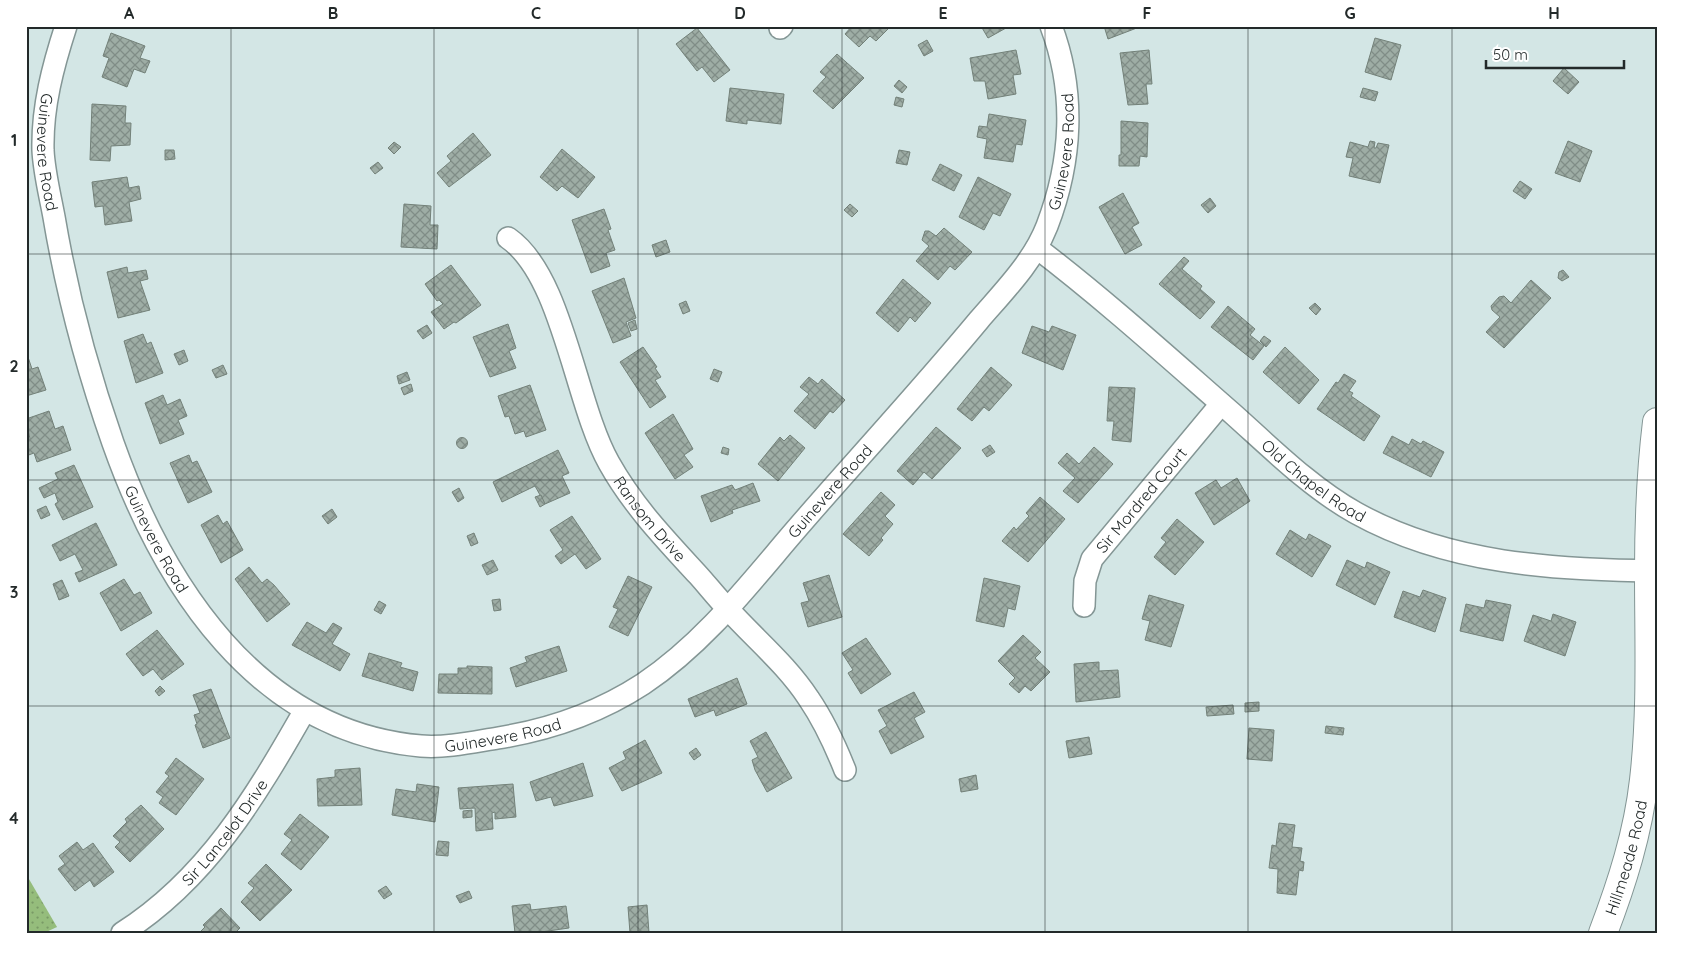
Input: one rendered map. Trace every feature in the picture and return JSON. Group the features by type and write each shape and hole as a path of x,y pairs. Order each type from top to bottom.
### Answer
{"street":[{"name":"Guinevere Road","path":"66,26 48,88 35,151 66,286 85,355 121,465 146,522 179,583 218,637 254,673 305,710 356,732 423,746 446,746 516,735 582,714 626,694 681,655 728,609 941,365 1038,248 1047,227 1065,159 1069,123 1066,88 1057,42 1051,26"},
{"name":"Ransom Drive","path":"508,238 528,255 540,275 558,319 595,431 607,460 620,483 643,514 728,609 765,646 808,697 825,725 845,770"},
{"name":"Old Chapel Road","path":"1038,248 1117,312 1305,476 1348,508 1400,533 1438,546 1512,563 1653,571"},
{"name":"Sir Mordred Court","path":"1084,606 1085,581 1092,559 1221,404"},
{"name":"Hillmeade Road","path":"1603,933 1628,861 1644,782 1650,691 1657,422"},
{"name":"Sir Lancelot Drive","path":"122,933 172,896 216,851 241,816 305,710"}],"green space":[{"path":"26,874 57,927 44,933 26,933"}],"building":[{"path":"852,26 894,26 892,29 890,27 876,41 870,36 859,47 845,34"},
{"path":"981,26 1005,26 1006,28 988,38"},
{"path":"1104,26 1142,26 1108,39"},
{"path":"697,28 730,70 714,82 702,67 697,71 676,44"},
{"path":"111,33 145,46 140,58 150,61 145,73 134,69 127,87 102,77 109,58 103,56"},
{"path":"1375,38 1401,45 1391,80 1365,72"},
{"path":"927,40 933,51 924,56 918,45"},
{"path":"1016,50 1021,74 1013,75 1016,94 988,99 985,81 974,81 970,58"},
{"path":"1149,50 1152,84 1146,84 1148,104 1128,105 1120,53"},
{"path":"837,54 864,78 833,109 813,91 826,77 820,72"},
{"path":"1564,68 1579,82 1568,94 1553,81"},
{"path":"899,80 907,87 902,93 894,86"},
{"path":"730,88 784,94 781,124 747,120 747,124 726,121"},
{"path":"1363,88 1378,92 1375,101 1360,97"},
{"path":"896,97 904,99 902,107 894,105"},
{"path":"92,104 126,106 125,123 131,123 130,145 111,146 110,161 90,160"},
{"path":"989,114 1026,120 1022,145 1016,144 1013,162 984,158 987,139 977,137 979,126 987,127"},
{"path":"1121,121 1148,123 1147,157 1140,156 1139,166 1119,166 1119,155 1121,155"},
{"path":"473,133 491,155 449,187 437,173 451,161 447,156"},
{"path":"1370,141 1375,142 1374,148 1376,148 1378,143 1389,145 1380,183 1349,176 1353,158 1346,157 1350,142 1368,147"},
{"path":"1568,141 1592,151 1580,182 1555,173"},
{"path":"394,142 401,147 394,154 388,148"},
{"path":"562,149 595,177 578,198 562,186 557,191 540,177"},
{"path":"165,150 174,150 175,159 165,160"},
{"path":"899,150 910,152 907,165 896,163"},
{"path":"378,162 383,168 375,174 370,168"},
{"path":"940,164 962,175 954,191 932,180"},
{"path":"127,177 129,188 139,186 141,199 129,202 132,221 105,225 103,206 95,207 92,182"},
{"path":"978,177 1011,194 1000,216 993,213 984,230 959,217"},
{"path":"1520,181 1532,189 1525,199 1513,191"},
{"path":"1123,193 1139,223 1132,227 1142,245 1125,254 1099,207"},
{"path":"1210,198 1216,206 1208,213 1201,205"},
{"path":"404,204 431,206 430,225 438,225 437,249 401,247"},
{"path":"850,204 858,211 852,217 844,210"},
{"path":"604,209 611,229 608,230 615,250 606,253 610,266 591,273 572,220"},
{"path":"944,228 972,252 955,270 950,266 938,280 916,261 929,246 922,240 925,231 929,231 936,236"},
{"path":"666,240 670,252 656,257 652,245"},
{"path":"1184,257 1189,261 1182,269 1202,286 1200,289 1215,302 1200,319 1159,284"},
{"path":"451,265 481,305 444,329 431,312 443,304 439,300 437,301 425,284"},
{"path":"127,267 128,273 146,270 148,279 140,281 150,310 118,318 107,272"},
{"path":"1563,270 1569,277 1562,281 1558,278 1559,272"},
{"path":"624,278 636,318 626,322 631,336 613,343 592,291"},
{"path":"903,279 931,303 915,322 910,317 898,332 876,313"},
{"path":"1531,280 1551,298 1504,348 1486,332 1500,317 1492,310 1491,306 1499,297 1504,296 1511,303"},
{"path":"686,301 690,311 683,314 679,304"},
{"path":"1315,303 1321,309 1316,315 1309,308"},
{"path":"1228,306 1255,329 1250,335 1264,346 1253,360 1211,327"},
{"path":"635,320 637,329 631,331 628,323"},
{"path":"508,324 516,348 509,351 516,368 490,377 473,337"},
{"path":"427,325 432,333 423,339 417,331"},
{"path":"1032,326 1049,332 1052,326 1076,335 1063,370 1022,353"},
{"path":"143,334 147,344 151,342 163,373 136,383 124,341"},
{"path":"1264,336 1271,341 1266,347 1260,341"},
{"path":"643,347 657,367 655,368 661,377 655,380 666,397 650,408 620,362"},
{"path":"1285,347 1319,380 1299,404 1263,372"},
{"path":"184,350 188,361 179,365 174,354"},
{"path":"26,351 32,369 38,367 46,390 26,396"},
{"path":"223,365 227,374 216,378 212,370"},
{"path":"991,367 1012,385 989,411 984,407 972,421 957,409"},
{"path":"714,369 722,372 718,382 710,379"},
{"path":"407,372 410,380 399,384 397,376"},
{"path":"1344,374 1356,381 1349,391 1353,393 1351,396 1380,416 1364,441 1317,409"},
{"path":"809,377 818,384 822,379 845,400 833,413 830,411 815,429 794,411 809,394 800,387"},
{"path":"411,384 413,391 404,395 401,388"},
{"path":"530,385 546,430 526,437 524,431 515,434 509,416 505,417 498,396"},
{"path":"1109,387 1135,388 1131,442 1112,440 1114,421 1107,421"},
{"path":"163,395 167,405 180,399 187,416 178,420 184,434 160,444 145,403"},
{"path":"49,411 55,429 63,426 71,450 37,462 34,453 26,456 26,440 30,439 26,419"},
{"path":"673,414 693,449 684,455 693,467 675,479 645,433"},
{"path":"936,427 961,448 932,479 924,472 913,485 897,471"},
{"path":"790,435 805,448 778,481 758,464 780,437 784,441"},
{"path":"1392,436 1409,445 1412,439 1421,444 1423,441 1444,452 1431,477 1383,453"},
{"path":"460,438 464,438 467,443 466,447 460,448 457,445 457,441"},
{"path":"990,445 995,452 987,457 982,450"},
{"path":"723,447 729,449 728,455 721,453"},
{"path":"1094,447 1113,464 1078,503 1063,491 1075,478 1058,463 1067,453 1079,464"},
{"path":"558,450 569,473 562,476 570,493 545,504 535,486 502,502 493,482"},
{"path":"189,455 192,463 197,461 212,492 188,503 170,463"},
{"path":"74,465 93,507 63,520 55,504 58,502 55,493 44,498 39,488 58,479 55,473"},
{"path":"1237,478 1250,501 1214,525 1195,493 1216,480 1221,488"},
{"path":"753,483 760,501 732,510 733,513 711,522 701,496 732,485 735,490"},
{"path":"459,488 464,498 458,502 452,492"},
{"path":"881,492 895,505 885,516 893,524 881,538 883,540 869,556 843,534"},
{"path":"541,495 545,504 540,507 535,497"},
{"path":"1040,497 1065,519 1028,562 1002,541 1014,527 1016,530 1029,516 1026,513"},
{"path":"46,506 50,515 41,519 37,510"},
{"path":"332,509 337,517 328,524 322,516"},
{"path":"218,515 223,524 227,521 243,550 221,563 201,525"},
{"path":"572,516 601,559 586,569 575,554 561,564 555,556 563,550 550,530"},
{"path":"1177,519 1204,542 1175,575 1154,557 1166,542 1161,538"},
{"path":"96,523 117,565 79,582 75,573 83,570 75,554 60,561 52,545"},
{"path":"1290,530 1306,540 1309,534 1331,546 1312,577 1276,554"},
{"path":"474,533 478,543 471,546 467,536"},
{"path":"493,560 498,570 487,575 482,565"},
{"path":"1347,560 1365,568 1367,562 1390,572 1375,605 1336,585"},
{"path":"249,567 262,583 267,579 274,585 290,604 267,622 235,579"},
{"path":"829,575 842,617 808,627 801,603 809,601 803,583"},
{"path":"628,576 652,587 628,636 609,627 618,609 613,607"},
{"path":"984,578 1020,586 1015,610 1008,608 1004,627 976,621"},
{"path":"124,579 134,595 140,592 152,613 121,631 100,593"},
{"path":"62,580 69,596 59,600 53,584"},
{"path":"1423,590 1446,598 1435,632 1394,617 1403,591 1420,597"},
{"path":"1149,595 1184,605 1171,647 1145,640 1150,621 1142,619"},
{"path":"500,599 501,610 494,611 492,600"},
{"path":"1486,600 1511,605 1503,641 1460,631 1466,604 1484,608"},
{"path":"379,601 386,605 381,614 374,610"},
{"path":"1553,614 1576,622 1565,656 1524,641 1533,615 1551,621"},
{"path":"307,622 326,633 333,623 342,628 332,644 350,654 340,671 292,645"},
{"path":"157,630 184,664 162,680 153,669 143,676 126,654"},
{"path":"1023,635 1041,652 1035,658 1050,672 1031,691 1025,686 1019,693 1009,684 1015,678 998,661"},
{"path":"866,638 891,674 861,694 848,673 853,670 842,653"},
{"path":"559,646 567,671 516,687 510,668 527,662 525,657"},
{"path":"369,653 402,663 400,667 418,672 413,691 362,676"},
{"path":"1099,662 1099,671 1118,670 1120,697 1076,702 1074,664"},
{"path":"467,666 492,667 492,694 438,693 439,674 458,674 458,668 467,668"},
{"path":"737,678 747,704 716,716 714,710 695,717 688,699"},
{"path":"160,686 165,691 159,696 155,691"},
{"path":"211,689 230,738 203,748 195,725 197,724 194,715 200,713 193,695"},
{"path":"914,692 925,712 914,718 924,737 891,754 879,731 887,726 878,710"},
{"path":"1259,702 1259,711 1245,712 1245,703"},
{"path":"1233,705 1234,714 1207,716 1206,707"},
{"path":"1326,726 1344,728 1343,735 1325,733"},
{"path":"1249,728 1274,730 1272,761 1247,759"},
{"path":"766,732 792,778 767,792 755,770 752,760 758,757 750,741"},
{"path":"1089,737 1092,754 1069,758 1066,741"},
{"path":"645,740 662,773 622,791 609,768 626,759 623,752"},
{"path":"696,748 701,755 694,760 689,753"},
{"path":"176,758 204,779 176,815 159,803 163,797 156,792 169,776 165,773"},
{"path":"583,763 593,796 554,806 551,797 536,801 530,782"},
{"path":"360,768 362,805 318,806 317,779 335,777 335,770"},
{"path":"976,775 978,789 961,792 959,779"},
{"path":"417,784 439,787 435,822 392,815 396,789 416,792"},
{"path":"513,784 516,817 495,819 495,812 492,813 493,829 476,831 475,808 460,809 458,788"},
{"path":"141,805 164,829 130,862 115,847 120,842 113,836 127,822 125,819"},
{"path":"472,810 472,817 463,818 463,811"},
{"path":"300,814 329,837 301,870 281,854 292,840 284,834"},
{"path":"1279,823 1295,825 1292,847 1302,848 1300,861 1304,862 1303,871 1299,870 1296,895 1277,893 1278,869 1269,868 1272,845 1276,846"},
{"path":"438,841 449,842 448,856 436,855"},
{"path":"77,842 83,850 93,843 114,872 94,887 90,880 75,891 58,869 65,864 59,856"},
{"path":"266,864 292,890 260,921 241,902 254,888 248,883"},
{"path":"386,886 392,894 384,899 378,891"},
{"path":"469,891 472,898 460,903 456,896"},
{"path":"530,904 531,910 566,906 569,928 534,933 515,933 512,906"},
{"path":"647,905 649,933 630,933 628,907"},
{"path":"221,908 240,928 235,933 199,933 205,927 203,925"}]}
